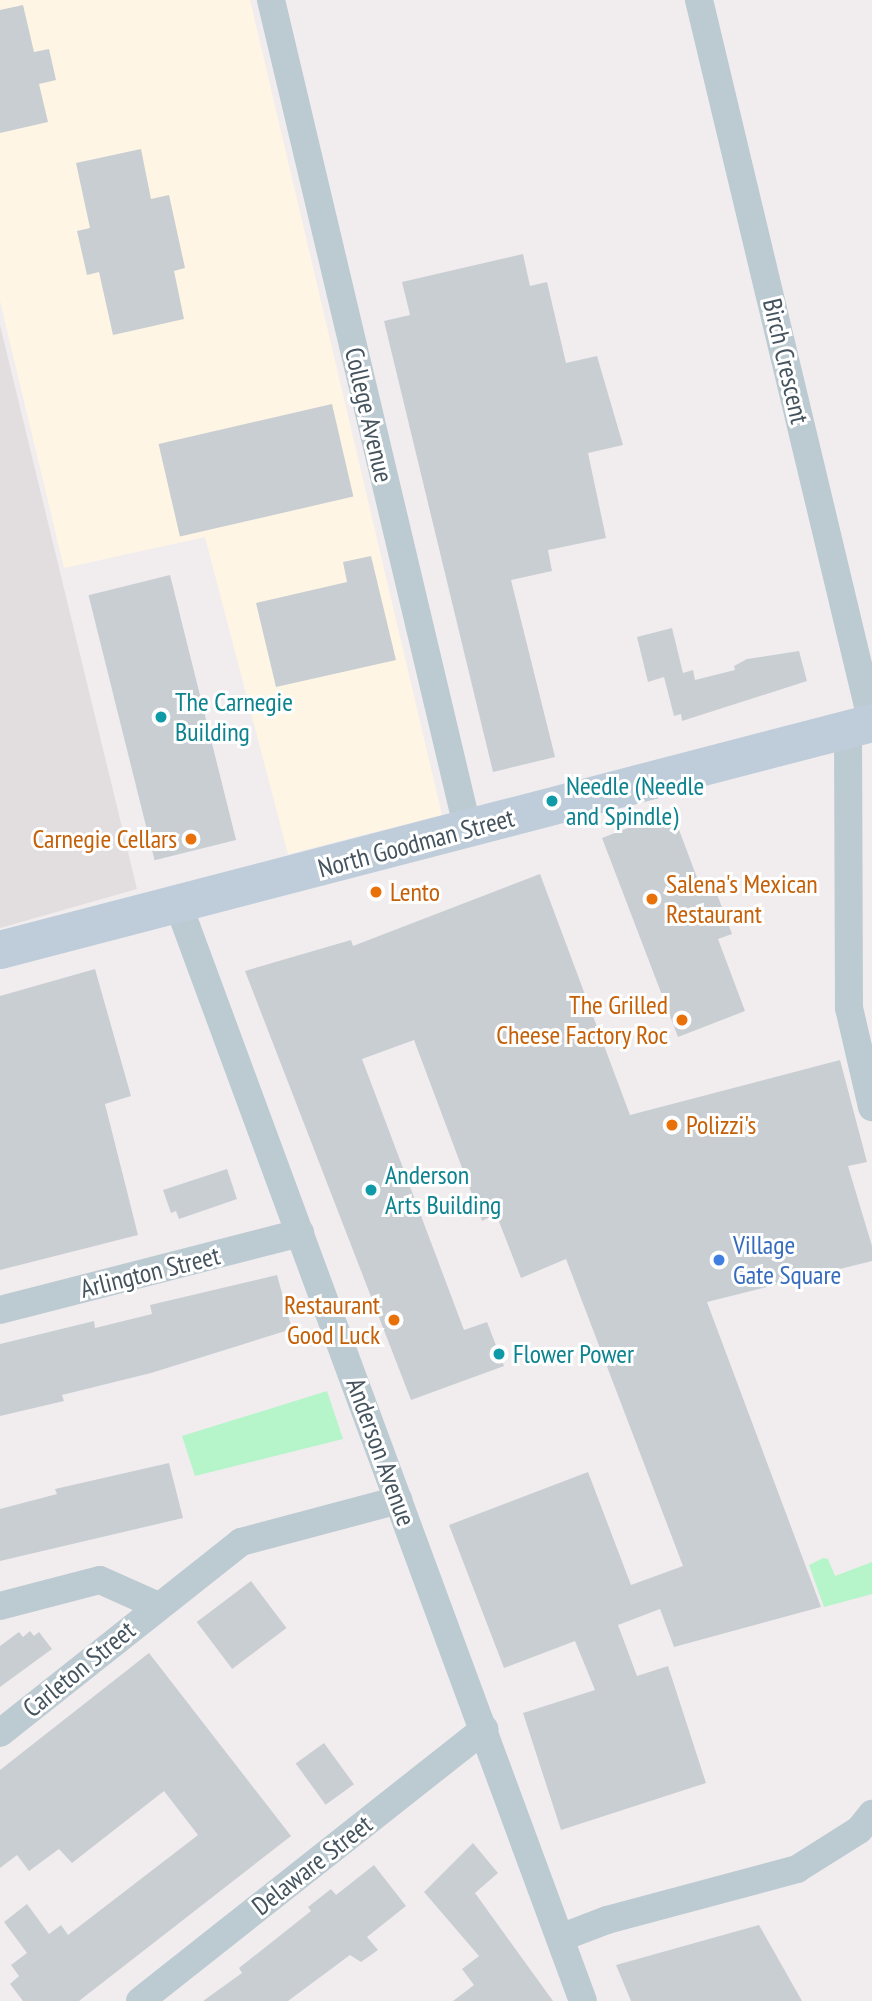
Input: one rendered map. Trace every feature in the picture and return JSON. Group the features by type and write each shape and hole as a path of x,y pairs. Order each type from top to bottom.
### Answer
{"main road":[{"name":"North Goodman Street","path":"0,950 864,725"}],"street":[{"name":"College Avenue","path":"271,0 468,830"},
{"name":"Birch Crescent","path":"699,0 864,725 849,1008 872,1107"},
{"name":"Anderson Avenue","path":"178,904 583,2001"},
{"name":"Arlington Street","path":"0,1310 300,1233"},
{"name":"Carleton Street","path":"0,1733 241,1542 399,1500"},
{"path":"0,1606 100,1580 159,1606"},
{"name":"Delaware Street","path":"140,2001 484,1730"},
{"path":"560,1938 607,1920 797,1869 859,1830 872,1814"}],"shaded area":[{"path":"0,0 250,0 442,815 288,854 205,537 64,568 0,301"},
{"path":"0,325 137,889 0,928"}],"green space":[{"path":"327,1391 343,1439 195,1476 182,1436"},
{"path":"823,1558 828,1559 835,1576 872,1562 872,1594 824,1607 809,1565"}],"building":[{"path":"23,5 34,52 49,49 56,80 39,84 48,122 0,133 0,10"},
{"path":"141,149 151,199 169,195 185,268 174,271 184,319 113,335 99,272 87,275 77,231 90,228 76,163"},
{"path":"523,254 530,286 547,282 566,363 597,356 623,445 588,453 606,538 548,550 552,571 511,580 555,757 493,772 384,321 410,315 402,282"},
{"path":"332,404 353,497 180,537 159,444"},
{"path":"371,556 396,660 276,687 256,603 347,582 343,562"},
{"name":"The Carnegie Building","path":"170,575 236,840 155,860 88,595"},
{"path":"672,628 683,673 693,670 695,680 735,670 734,666 747,659 799,651 807,681 682,721 681,714 674,716 664,677 648,682 637,637"},
{"path":"672,811 702,891 714,886 732,934 718,939 745,1011 678,1037 602,838"},
{"name":"Village Gate Square","path":"540,874 630,1115 840,1060 867,1162 848,1166 872,1246 872,1261 707,1302 821,1607 674,1647 660,1609 618,1625 637,1676 668,1666 706,1783 561,1830 523,1713 595,1690 575,1641 504,1668 449,1525 588,1472 631,1585 683,1566 566,1259 521,1278 496,1214 482,1221 414,1040 362,1059 464,1330 487,1322 504,1366 411,1400 245,971 351,940 353,946"},
{"path":"95,969 131,1096 105,1104 138,1235 0,1270 0,996"},
{"path":"227,1169 237,1199 179,1219 176,1211 171,1213 163,1190"},
{"path":"277,1275 292,1329 151,1373 62,1395 64,1401 0,1416 0,1344 94,1321 95,1328 152,1314 150,1305"},
{"path":"169,1463 183,1518 0,1561 0,1509 57,1494 55,1489"},
{"path":"251,1581 287,1628 232,1669 197,1622"},
{"path":"30,1631 34,1636 39,1632 52,1649 0,1687 0,1646 19,1632 23,1637"},
{"path":"149,1653 291,1836 79,2001 23,2001 10,1984 19,1976 11,1965 27,1953 4,1922 27,1904 49,1934 61,1925 68,1935 198,1835 164,1791 72,1863 59,1849 29,1871 17,1855 0,1868 0,1770"},
{"path":"324,1743 354,1784 326,1805 296,1764"},
{"path":"473,1843 498,1873 475,1893 553,2001 453,2001 474,1985 462,1969 479,1956 424,1892"},
{"path":"374,1865 406,1906 367,1937 378,1950 361,1962 350,1955 288,2001 203,2001 242,1973 239,1968 311,1911 308,1907 331,1889 336,1895"},
{"path":"759,1925 802,2001 631,2001 616,1965"}],"place":[{"name":"The Carnegie Building","path":"161,717"},
{"name":"Needle (Needle and Spindle)","path":"552,801"},
{"name":"Carnegie Cellars","path":"191,839"},
{"name":"Lento","path":"376,892"},
{"name":"Salena's Mexican Restaurant","path":"652,899"},
{"name":"The Grilled Cheese Factory Roc","path":"682,1020"},
{"name":"Polizzi's","path":"672,1125"},
{"name":"Anderson Arts Building","path":"371,1190"},
{"name":"Village Gate Square","path":"719,1260"},
{"name":"Restaurant Good Luck","path":"394,1320"},
{"name":"Flower Power","path":"499,1354"}]}
